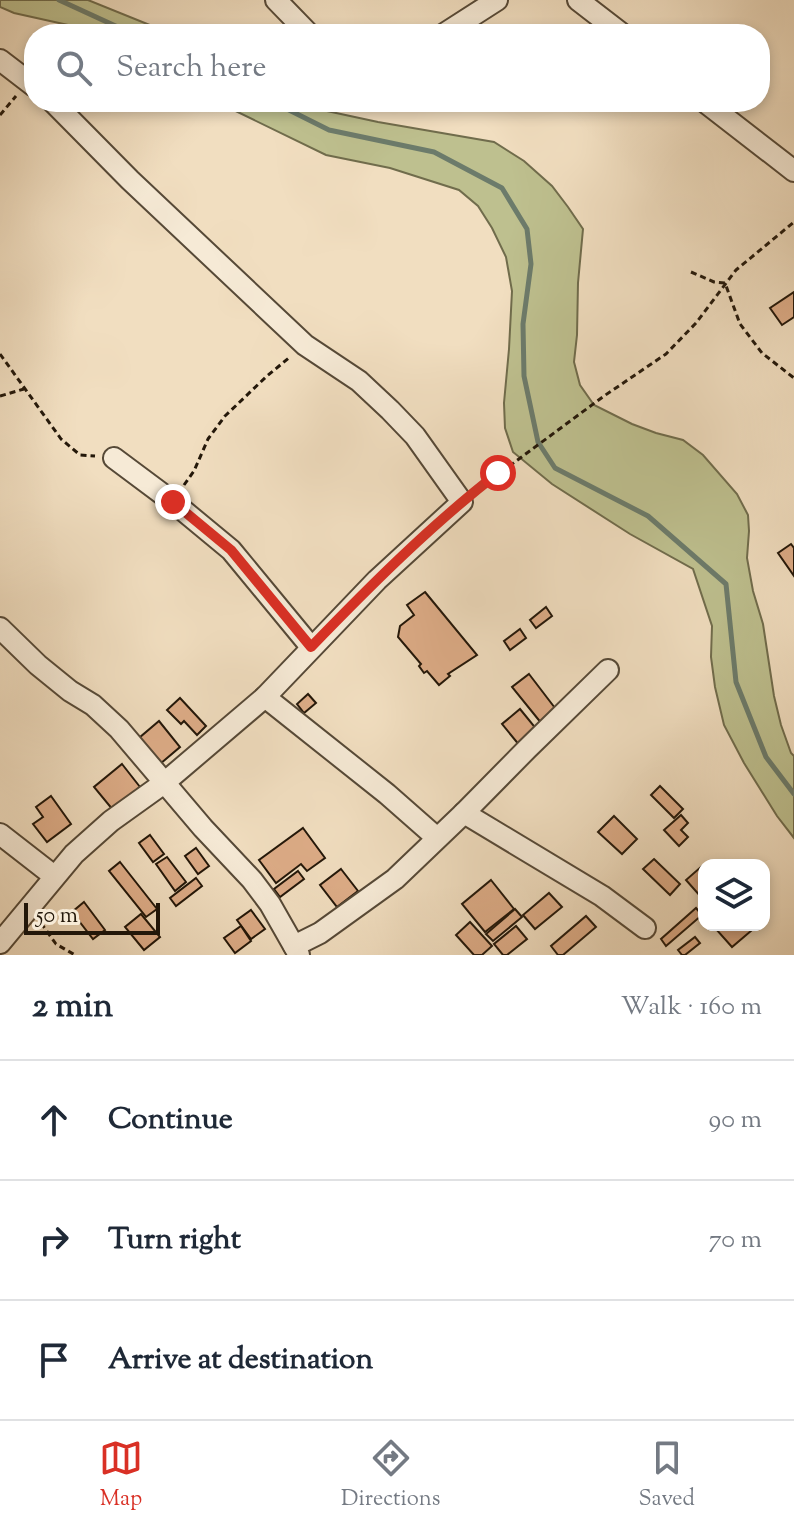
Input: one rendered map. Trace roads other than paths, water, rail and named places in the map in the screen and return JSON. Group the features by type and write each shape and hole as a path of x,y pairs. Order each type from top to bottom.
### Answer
{"street":[{"path":"276,0 299,24"},
{"path":"460,24 497,0"},
{"path":"578,0 609,24"},
{"path":"0,60 24,78"},
{"path":"0,943 74,854 265,697 377,580 462,502 415,436 390,410 359,381 305,345 130,180 63,112"},
{"path":"718,112 794,171"},
{"path":"114,458 231,550 311,647"},
{"path":"0,628 38,665 93,705 119,729 203,828 252,880 297,951 395,879 608,670"},
{"path":"265,697 437,838"},
{"path":"464,813 602,896 645,928"},
{"path":"0,834 54,876"}],"waterway":[{"path":"59,0 111,24"},
{"path":"293,112 329,130 434,152 502,188 527,229 531,264 523,324 524,376 538,442 555,468 648,516 726,584 736,682 766,757 794,794"}]}
